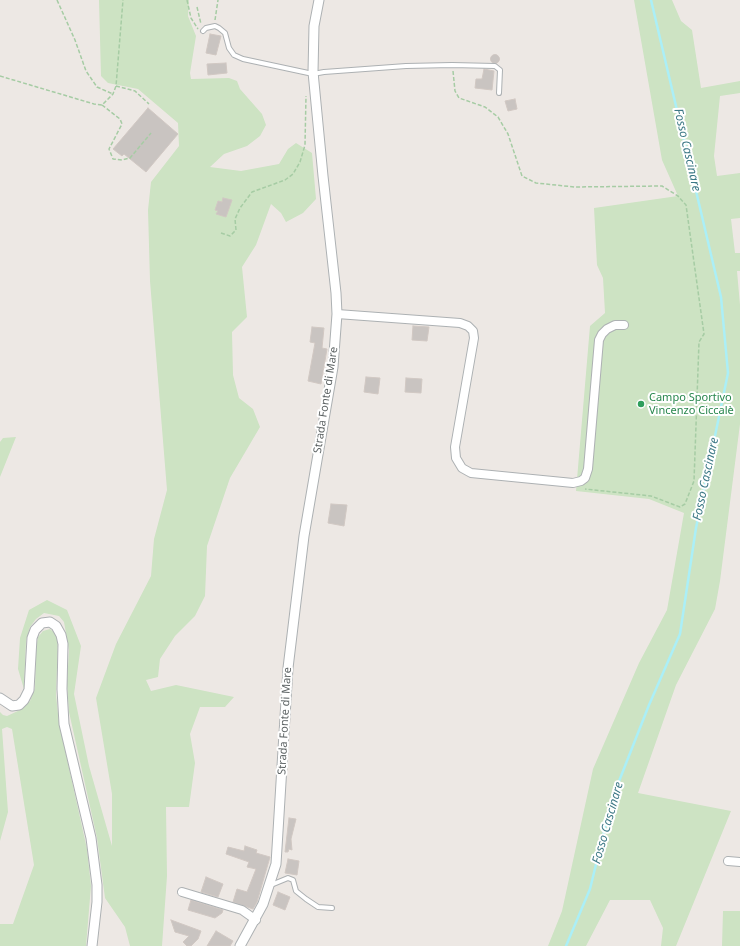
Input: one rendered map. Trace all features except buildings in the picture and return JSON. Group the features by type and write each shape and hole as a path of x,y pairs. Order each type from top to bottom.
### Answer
{"street":[{"name":"Strada Fonte di Mare","path":"240,946 256,920 270,885 276,864 281,799 282,744 289,661 304,536 333,367 337,314 313,74 314,26 319,0"},
{"path":"337,314 460,323 468,326 473,331 474,338 455,447 456,458 462,468 471,473 573,483 581,481 585,478 588,469 599,340 607,329 614,325 624,325"},
{"path":"0,698 12,706 19,705 24,700 29,690 32,638 35,630 42,623 50,622 56,626 61,635 63,644 62,689 64,724 91,838 97,885 97,902 92,946"},
{"path":"728,861 740,862"},
{"path":"182,892 242,910 256,920"}],"lane":[{"path":"203,31 206,28 215,26 225,33 229,48 234,55 243,59 313,74 406,66 495,66 500,70 499,93"},
{"path":"270,885 288,878 293,880 296,891 306,899 318,907 332,908"}],"path":[{"path":"57,0 75,40 86,71 97,87 113,94"},
{"path":"102,105 113,94 116,86 123,0"},
{"path":"187,0 193,24 203,31"},
{"path":"215,26 218,0"},
{"path":"197,7 203,31"},
{"path":"452,65 455,91 460,98 485,107 498,118 508,134 522,176 536,183 575,187 662,186 678,196 686,205 704,334 699,342 694,481 685,504 680,507 651,496 580,488 573,483"},
{"path":"0,76 94,104 102,105 120,118 122,124 109,148 113,159 122,160 130,158 151,133"},
{"path":"116,86 135,91 149,104"},
{"path":"221,233 230,236 236,230 235,219 240,208 252,192 285,180 293,174 300,162 305,145 306,96 309,90 315,87"}],"green space":[{"path":"99,0 189,0 188,16 196,36 190,73 191,79 229,78 237,81 240,89 262,114 266,125 260,136 247,146 224,154 210,167 241,171 279,164 288,149 296,143 312,153 316,199 303,213 286,222 281,213 271,204 256,245 242,267 247,317 232,332 233,375 239,398 253,409 260,427 230,478 207,546 205,596 195,616 175,636 160,659 158,677 146,680 151,691 176,685 234,697 225,707 200,707 190,734 195,763 189,807 166,807 167,876 162,946 130,946 125,927 105,898 97,838 69,712 67,684 69,650 64,622 59,616 44,613 36,619 30,627 26,641 24,689 18,669 20,638 29,610 47,600 67,610 81,646 74,694 89,766 112,846 112,794 96,698 116,644 151,576 154,539 167,490 150,281 148,210 151,182 179,146 178,123 138,89 108,83 101,76"},
{"path":"634,0 672,0 681,21 692,30 701,88 740,81 740,93 720,96 714,156 717,176 740,173 740,218 731,219 735,253 740,253 740,271 737,271 740,305 740,424 720,581 715,609 676,685 638,793 731,811 676,946 661,946 663,928 650,900 610,900 586,946 548,946 562,911 593,769 639,663 667,610 684,513 649,499 576,491 590,326 605,313 603,278 597,265 594,208 678,196 662,160"},
{"path":"16,437 0,477 0,442 3,438"},
{"path":"50,629 55,633 58,639 56,695 59,723 87,849 91,886 86,946 0,946 0,924 13,924 34,865 12,729 7,727 2,729 8,812 0,841 0,712 7,716 20,710 30,701 35,688 36,648 38,637 43,631"},
{"path":"723,911 740,911 740,946 722,946"}],"waterway":[{"name":"Fosso Cascinare","path":"566,946 590,889 612,799 649,705 680,634 696,528 728,373 721,297 651,0"}],"place":[{"name":"Campo Sportivo Vincenzo Ciccalè","path":"641,404"}]}
